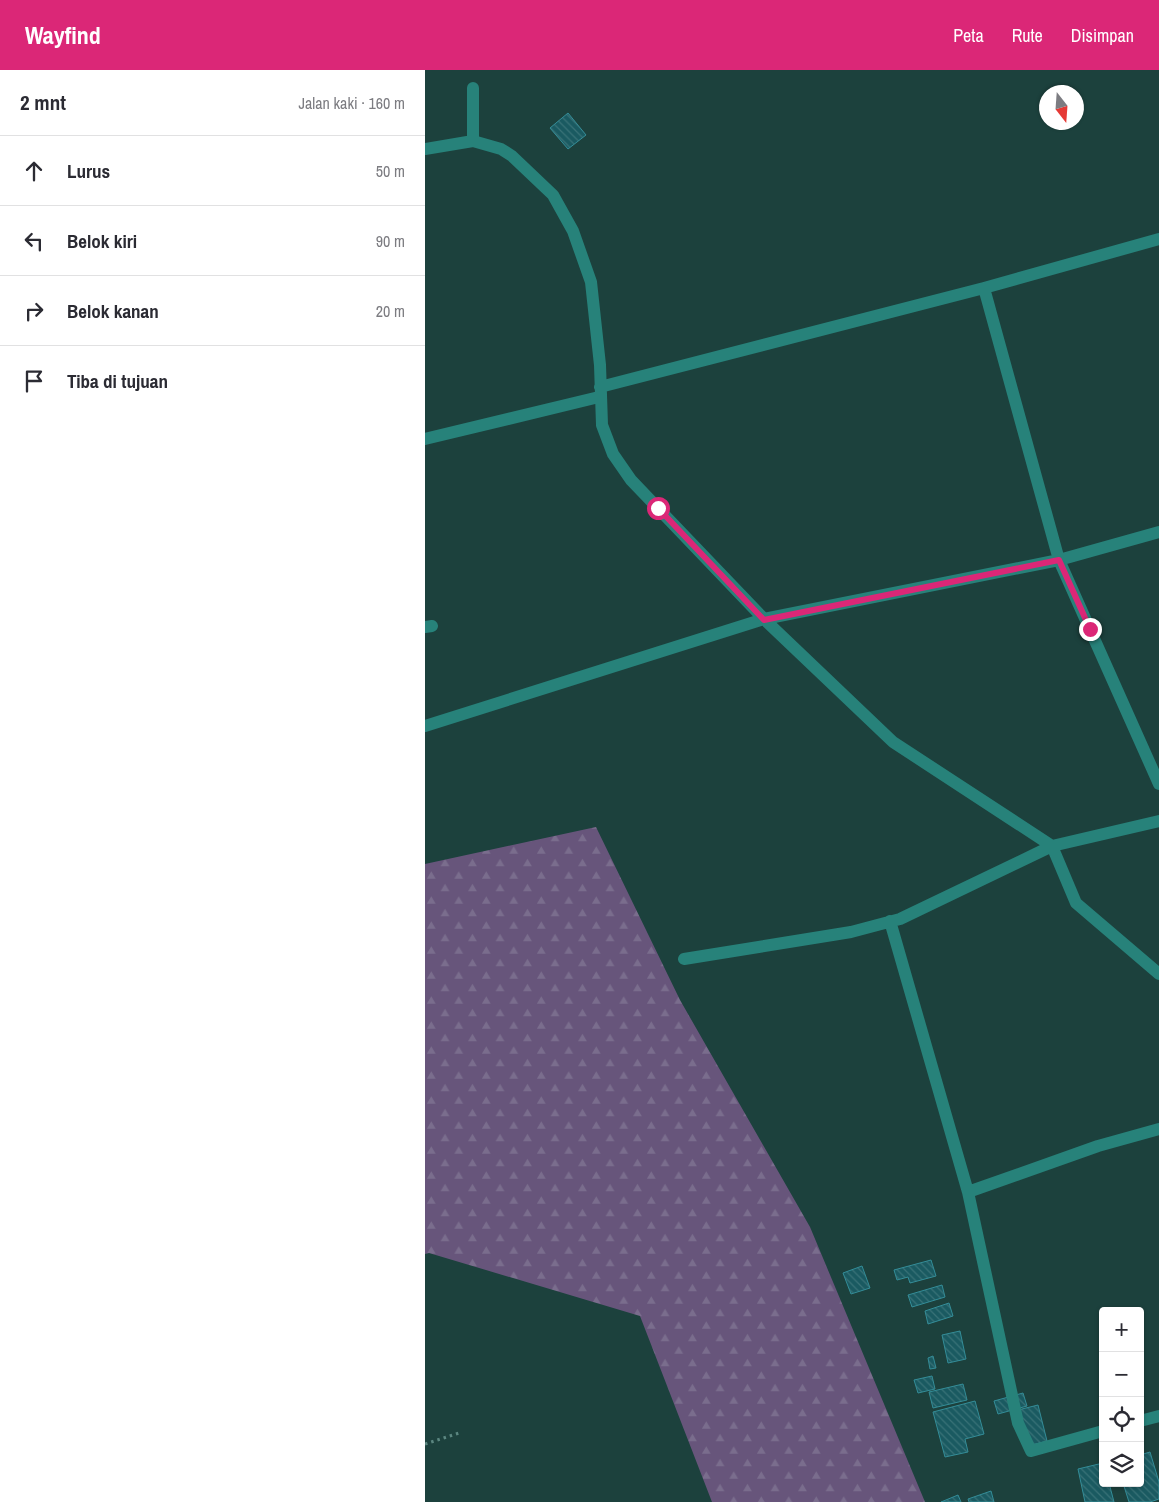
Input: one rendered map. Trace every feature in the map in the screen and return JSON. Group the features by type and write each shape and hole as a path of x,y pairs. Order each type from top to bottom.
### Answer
{"street":[{"path":"473,88 473,141"},
{"path":"425,149 473,141 501,149 513,156 553,194 573,230 591,282 600,365 599,392 602,425 613,454 631,480 764,620 893,742 1052,846 1076,902 1159,974"},
{"path":"425,439 1159,239"},
{"path":"984,288 1059,560 1159,784"},
{"path":"425,726 764,620 1059,560 1159,532"},
{"path":"684,958 851,932 890,922 900,919 1052,846 1159,821"},
{"path":"890,922 968,1192 1011,1402 1018,1423 1031,1451 1099,1432"},
{"path":"968,1192 1099,1146 1159,1129"},
{"path":"1144,1420 1159,1416"}],"path":[{"path":"425,1444 459,1433"}],"green space":[{"path":"596,827 680,1000 810,1227 925,1502 712,1502 640,1316 429,1253 425,1254 425,864"}],"building":[{"path":"568,113 586,135 568,149 550,128"},
{"path":"931,1260 936,1276 910,1283 908,1277 897,1280 894,1270"},
{"path":"862,1266 870,1288 851,1294 843,1273"},
{"path":"942,1285 945,1297 912,1307 908,1295"},
{"path":"949,1303 953,1316 928,1324 925,1311"},
{"path":"960,1331 966,1359 948,1363 942,1335"},
{"path":"933,1356 936,1368 930,1369 928,1358"},
{"path":"932,1376 935,1389 918,1393 914,1380"},
{"path":"963,1384 967,1400 933,1408 929,1392"},
{"path":"1023,1393 1027,1406 998,1414 994,1401"},
{"path":"975,1401 984,1434 965,1439 968,1452 945,1457 933,1412"},
{"path":"1038,1405 1047,1441 1028,1446 1018,1410"},
{"path":"1150,1452 1159,1482 1159,1499 1150,1502 1129,1502 1124,1487 1144,1487 1144,1454"},
{"path":"1099,1464 1099,1487 1110,1487 1114,1502 1085,1502 1078,1469"},
{"path":"991,1491 994,1502 969,1502 968,1499"},
{"path":"958,1495 961,1502 941,1502"}],"route":[{"path":"658,508 764,620 1059,560 1090,629"}]}
